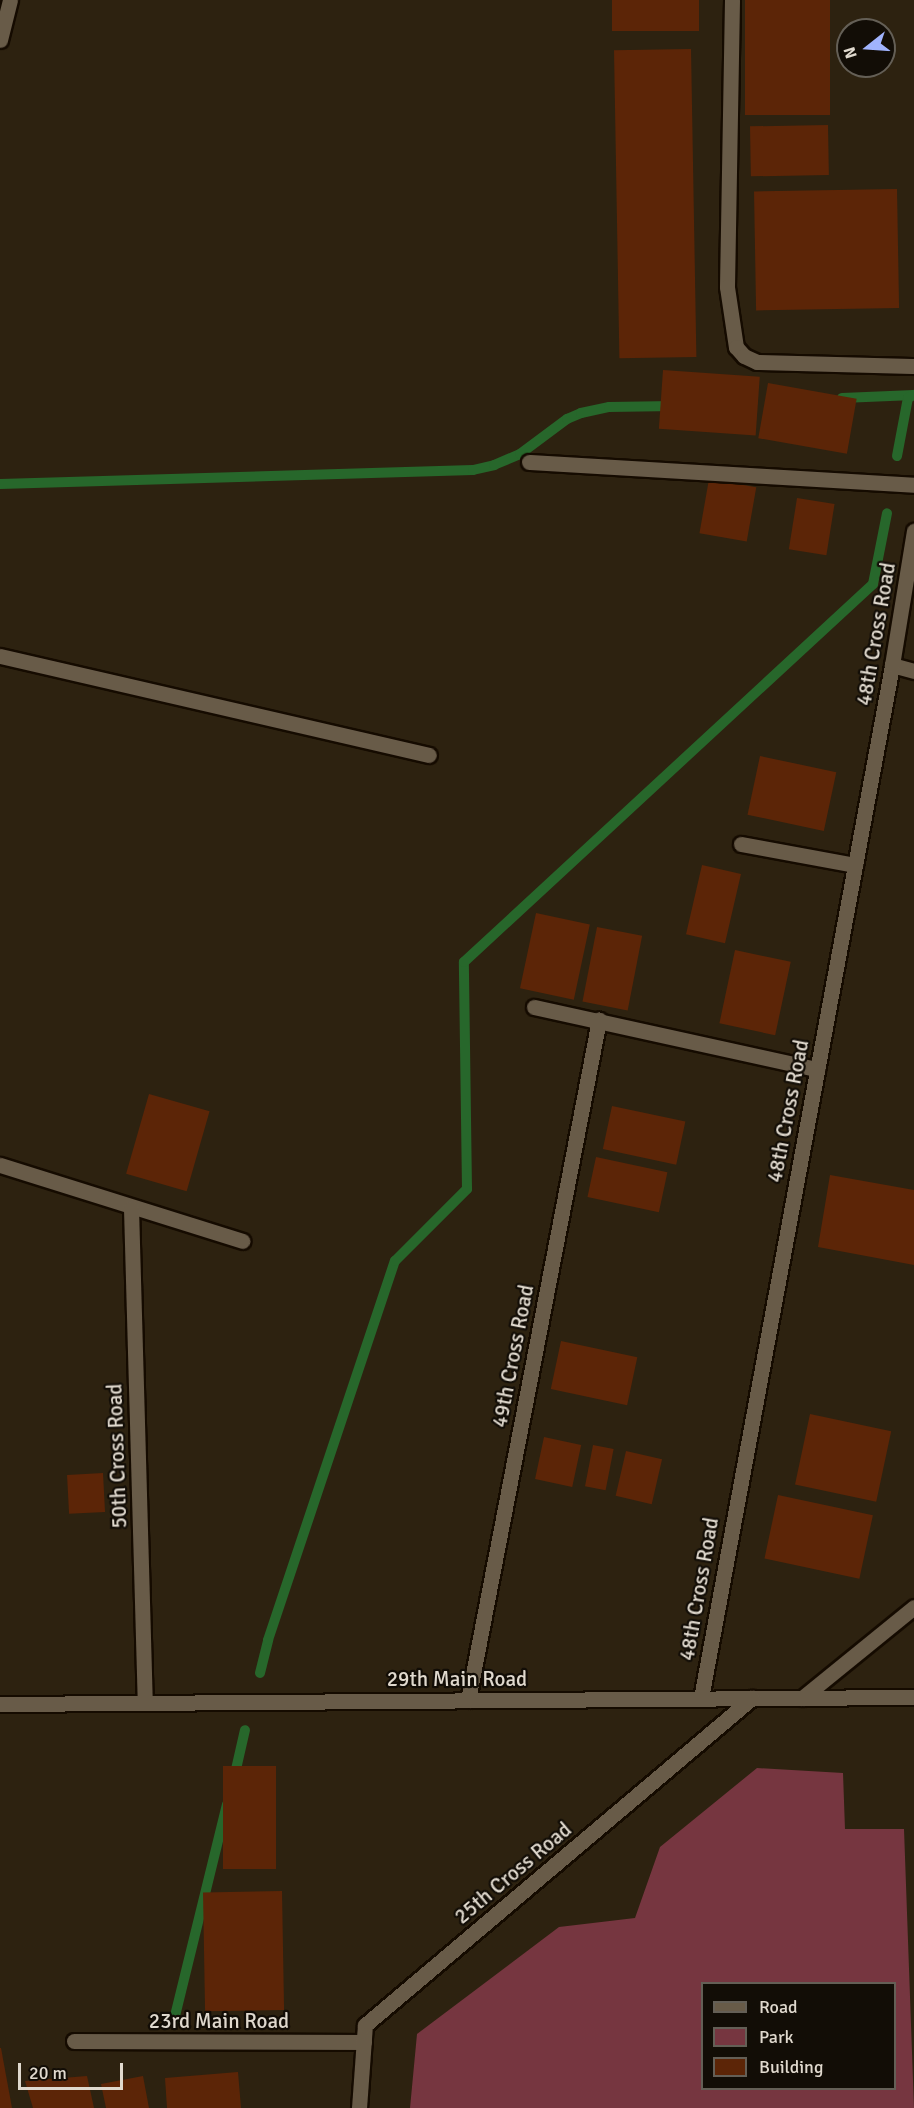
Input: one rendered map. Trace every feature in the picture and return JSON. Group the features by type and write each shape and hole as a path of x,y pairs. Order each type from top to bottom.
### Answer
{"street":[{"path":"0,40 10,0"},
{"path":"732,0 727,287 736,347 744,356 757,362 914,366"},
{"path":"529,462 914,486"},
{"name":"48th Cross Road","path":"700,1698 892,665 914,531"},
{"path":"0,657 429,756"},
{"path":"892,665 914,671"},
{"path":"741,843 855,865"},
{"path":"534,1007 817,1069"},
{"name":"49th Cross Road","path":"468,1700 599,1020"},
{"path":"0,1165 242,1241"},
{"name":"50th Cross Road","path":"131,1208 145,1703"},
{"path":"802,1698 914,1607"},
{"name":"29th Main Road","path":"0,1704 914,1697"},
{"name":"25th Cross Road","path":"359,2108 365,2025 752,1698"},
{"name":"23rd Main Road","path":"74,2041 364,2042"}],"green space":[{"path":"757,1768 843,1773 845,1829 904,1829 914,2108 410,2108 417,2034 559,1927 635,1918 660,1847"}],"building":[{"path":"612,0 699,0 699,31 612,31"},
{"path":"745,0 830,0 830,115 745,115"},
{"path":"691,49 696,357 619,358 614,50"},
{"path":"828,125 829,175 751,176 750,126"},
{"path":"897,189 899,308 756,310 754,191"},
{"path":"663,370 760,377 756,436 659,429"},
{"path":"768,383 857,399 847,454 758,438"},
{"path":"709,479 756,487 747,541 699,533"},
{"path":"797,498 835,504 826,555 789,549"},
{"path":"760,756 836,772 824,831 748,815"},
{"path":"702,865 741,874 725,943 686,934"},
{"path":"536,913 590,924 574,1000 520,988"},
{"path":"597,927 642,936 628,1010 582,1002"},
{"path":"735,950 791,962 775,1035 719,1023"},
{"path":"149,1094 210,1111 187,1191 126,1174"},
{"path":"612,1106 685,1122 676,1165 603,1149"},
{"path":"596,1157 667,1172 659,1212 587,1197"},
{"path":"830,1175 914,1190 914,1265 818,1247"},
{"path":"561,1341 637,1357 627,1405 551,1389"},
{"path":"810,1414 891,1431 876,1502 795,1484"},
{"path":"544,1437 581,1445 572,1487 535,1479"},
{"path":"593,1445 614,1449 606,1490 585,1486"},
{"path":"626,1451 662,1459 652,1504 616,1496"},
{"path":"103,1473 105,1512 69,1514 67,1475"},
{"path":"778,1495 873,1515 859,1579 764,1559"},
{"path":"223,1766 276,1766 276,1869 223,1869"},
{"path":"282,1891 284,2010 205,2011 203,1892"},
{"path":"1,2048 12,2108 0,2108"},
{"path":"238,2072 241,2108 167,2108 165,2078"},
{"path":"87,2076 94,2108 33,2108 25,2081"},
{"path":"143,2076 149,2108 106,2108 101,2084"}],"waterway":[{"path":"842,398 914,395"},
{"path":"897,456 908,398 914,395"},
{"path":"0,484 473,470 494,465 520,454 567,419 581,413 609,407 674,406"},
{"path":"260,1673 268,1640 395,1261 467,1189 464,962 873,584 887,513"},
{"path":"234,1778 245,1730"},
{"path":"174,2020 227,1804"}]}
